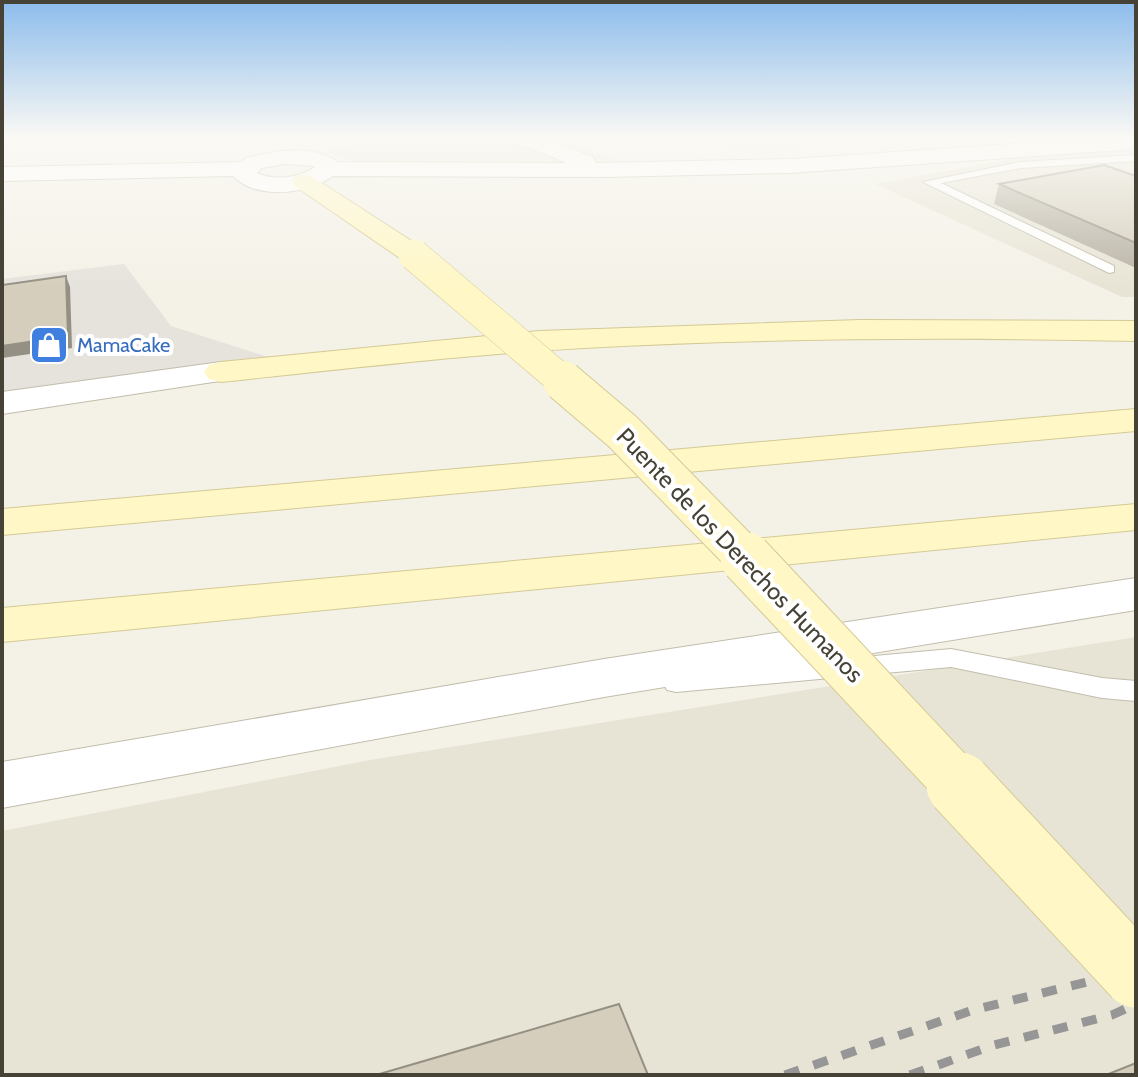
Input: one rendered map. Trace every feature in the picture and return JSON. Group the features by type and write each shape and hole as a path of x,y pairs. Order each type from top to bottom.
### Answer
{"main road":[{"name":"Puente de los Derechos Humanos","path":"329,186 623,432 780,593 1136,975"},
{"path":"221,372 465,347 694,333 1136,331"},
{"path":"2,522 1136,420"},
{"path":"2,625 1136,517"}],"street":[{"path":"2,403 221,372"},
{"path":"2,785 483,700 1136,594"}],"lane":[{"path":"938,186 1109,269"},
{"path":"483,700 951,658 1102,688 1136,691"}],"shaded area":[{"path":"880,186 1136,186 1136,297 1122,297"},
{"path":"124,264 171,326 290,364 2,406 2,279"},
{"path":"1136,637 1136,1075 2,1075 2,831 370,760"}],"building":[{"path":"1004,186 1136,186 1136,243"},
{"path":"66,276 68,336 2,346 2,285"},
{"path":"619,1004 648,1075 376,1075"},
{"path":"1136,1063 1136,1075 1106,1075"}],"railway":[{"path":"785,1075 973,1010 1087,982 1136,959"},
{"path":"910,1075 994,1045 1112,1015 1136,1004"}],"place":[{"name":"MamaCake","path":"49,345"}]}
